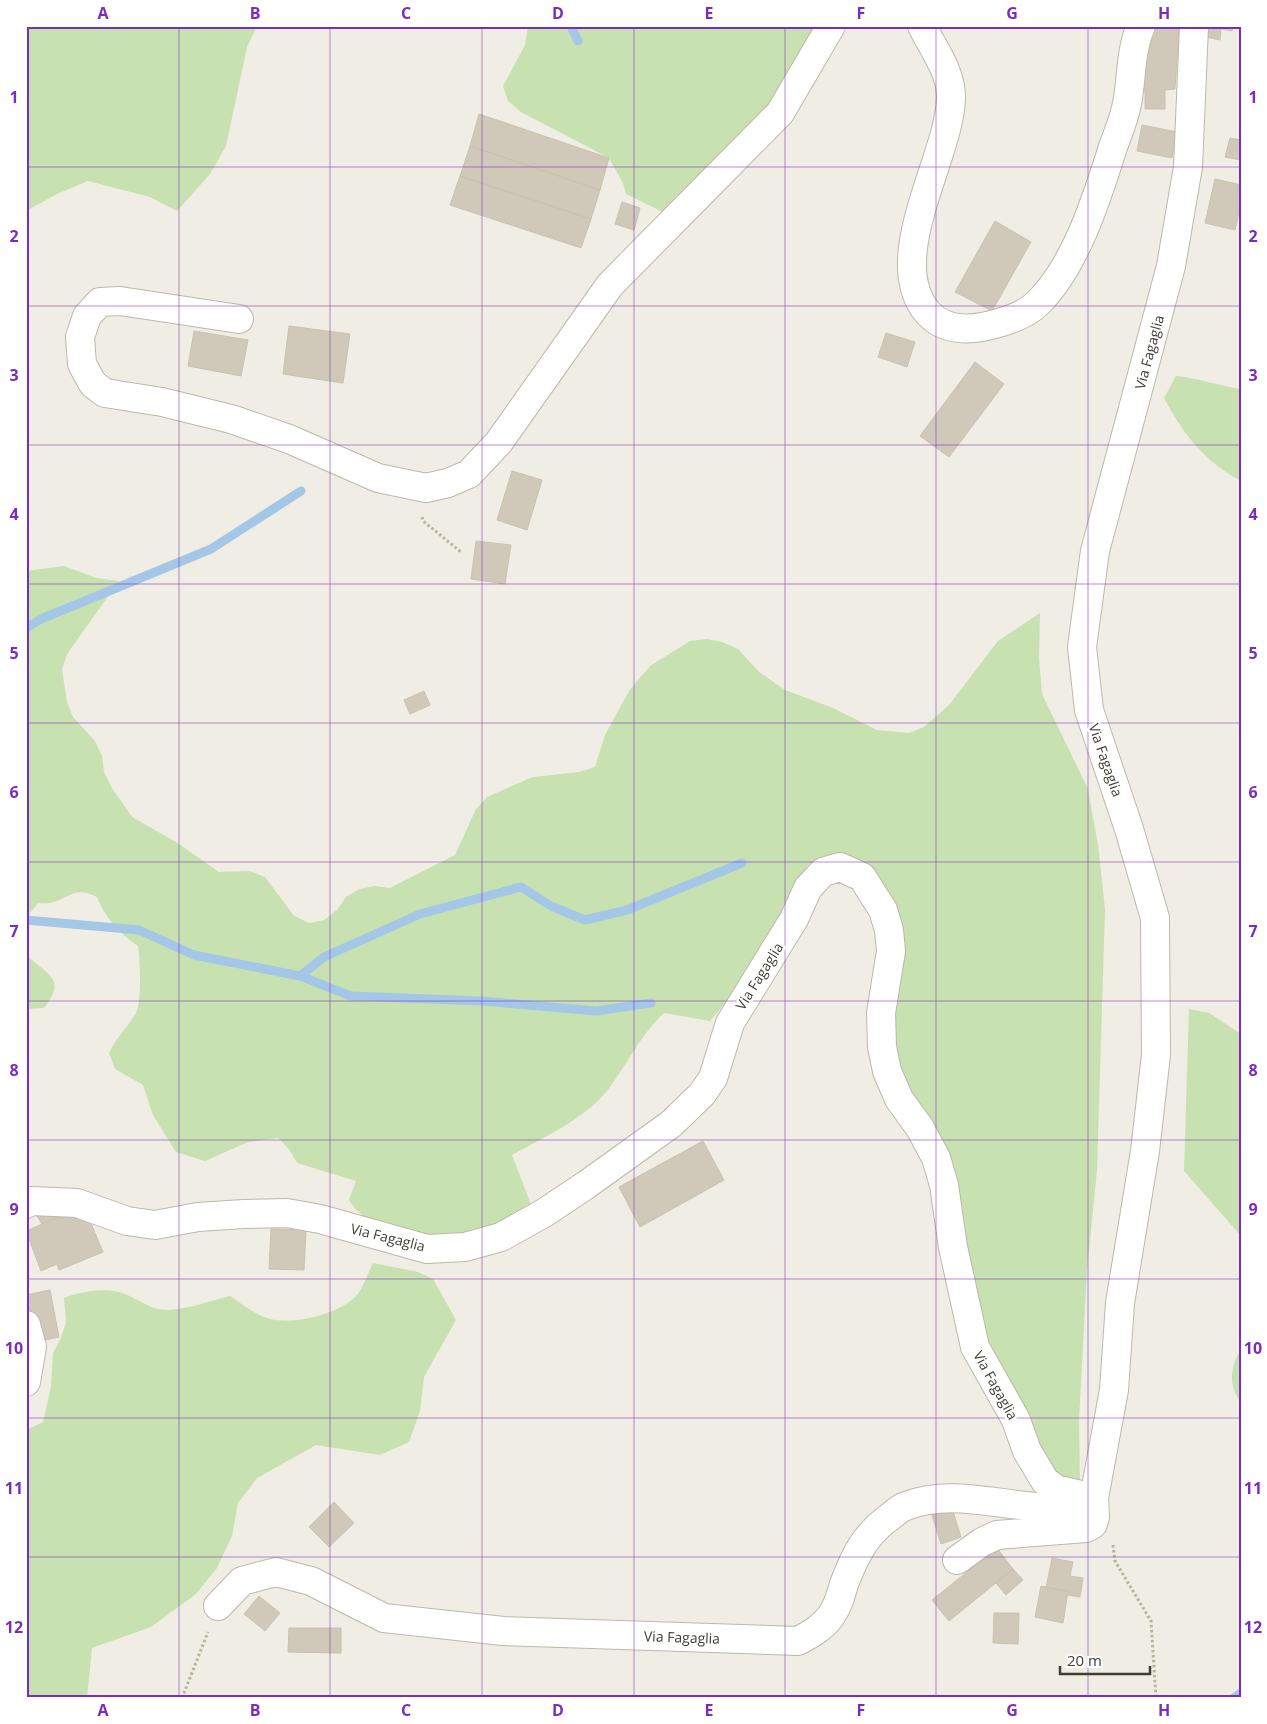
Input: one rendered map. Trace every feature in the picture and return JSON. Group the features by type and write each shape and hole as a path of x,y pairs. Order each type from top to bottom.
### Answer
{"street":[{"path":"239,319 120,301 100,302 87,316 80,337 82,364 93,384 105,393 162,402 231,419 289,439 378,478 426,488 448,483 469,474 498,442 610,285 780,113 831,26"},
{"path":"922,26 949,78 952,96 950,120 915,232 914,287 923,306 936,321 952,328 990,326 1019,316 1037,305 1052,288 1071,256 1099,191 1127,105 1133,52 1141,26"},
{"name":"Via Fagaglia","path":"1095,1508 1114,1390 1120,1303 1145,1151 1156,1055 1156,918 1129,829 1089,710 1082,647 1094,551 1172,266 1188,167 1194,26"},
{"name":"Via Fagaglia","path":"26,1204 31,1201 77,1203 127,1220 155,1225 198,1217 287,1213 320,1219 427,1249 465,1247 501,1236 544,1213 594,1179 671,1124 702,1094 712,1078 730,1023 790,926 808,888 823,872 840,867 862,877 883,910 889,930 891,951 882,1013 882,1047 887,1071 900,1099 920,1128 936,1158 944,1185 953,1247 975,1347 1016,1420 1027,1451 1044,1481 1095,1508"},
{"path":"26,1325 32,1347 26,1382"},
{"name":"Via Fagaglia","path":"218,1606 242,1582 276,1572 311,1581 384,1618 502,1631 798,1641 816,1632 831,1616 837,1605 854,1556 873,1529 904,1506 940,1497 1050,1507 1073,1505 1095,1508"},
{"path":"957,1560 982,1542 997,1535 1086,1528 1093,1524 1095,1508"}],"path":[{"path":"407,485 423,521 461,552"},
{"path":"1095,1508 1110,1528 1114,1561 1151,1621 1156,1698"},
{"path":"182,1698 218,1606"}],"green space":[{"path":"26,26 257,26 247,47 226,146 210,174 177,211 150,197 88,181 57,194 26,211"},
{"path":"528,26 822,26 780,99 667,214 626,194 623,183 609,158 521,112 508,101 503,86 525,45"},
{"path":"1176,376 1241,389 1241,481 1216,465 1196,446 1171,411 1164,398"},
{"path":"64,566 96,578 119,581 67,654 62,670 67,702 73,717 95,741 102,756 104,772 112,788 132,817 176,842 219,872 250,871 265,877 294,916 309,923 324,920 337,910 346,897 359,889 375,886 390,888 455,855 476,809 487,797 533,777 579,772 595,767 605,735 629,691 650,666 690,641 707,639 722,642 738,649 759,672 785,690 833,708 877,730 909,733 924,727 949,705 998,641 1040,613 1039,658 1042,694 1088,789 1098,845 1105,909 1097,1170 1087,1270 1079,1420 1080,1485 1068,1485 1049,1467 983,1341 898,1079 887,1031 898,946 853,859 824,856 809,864 799,878 756,967 710,1021 664,1013 634,1050 607,1091 587,1111 512,1155 533,1210 470,1238 432,1241 369,1220 356,1210 349,1200 356,1181 297,1163 289,1149 278,1138 248,1142 205,1161 176,1152 153,1115 143,1085 115,1069 109,1053 133,1018 138,1007 140,980 138,946 114,925 104,912 97,897 90,894 79,892 52,903 38,903 26,918 26,571"},
{"path":"26,954 51,977 54,983 51,998 44,1008 26,1009"},
{"path":"1189,1009 1209,1013 1241,1034 1241,1236 1184,1171"},
{"path":"373,1263 418,1272 433,1279 456,1320 424,1377 420,1411 409,1442 380,1455 316,1445 257,1478 238,1503 232,1536 217,1568 196,1594 151,1627 92,1648 87,1698 26,1698 26,1430 43,1422 51,1387 53,1353 61,1338 66,1322 64,1298 79,1293 102,1290 125,1294 157,1309 169,1310 230,1296 259,1315 270,1319 304,1319 329,1313 349,1302 357,1295 364,1284"},
{"path":"1241,1350 1241,1402 1234,1390 1232,1376 1237,1356"}],"building":[{"path":"1147,26 1179,26 1175,89 1165,90 1165,109 1145,109 1145,91 1142,91"},
{"path":"1207,26 1233,26 1232,31 1221,29 1220,40 1206,37"},
{"path":"479,114 609,158 600,190 470,146"},
{"path":"1142,125 1177,132 1172,158 1137,151"},
{"path":"1230,138 1241,140 1241,160 1225,157"},
{"path":"470,146 600,190 591,219 460,176"},
{"path":"460,176 591,219 581,248 450,205"},
{"path":"1215,179 1241,185 1241,204 1235,230 1205,223"},
{"path":"622,202 640,208 634,230 615,224"},
{"path":"995,221 1031,242 992,311 955,292"},
{"path":"289,326 350,334 343,383 283,374"},
{"path":"194,331 248,340 241,376 188,366"},
{"path":"886,333 915,342 907,367 878,357"},
{"path":"975,362 1004,384 949,457 920,436"},
{"path":"512,471 542,480 527,530 497,520"},
{"path":"476,541 511,545 505,584 471,579"},
{"path":"424,691 430,705 410,714 404,700"},
{"path":"703,1141 724,1180 640,1227 619,1187"},
{"path":"66,1204 70,1212 42,1224 37,1216"},
{"path":"70,1212 73,1219 87,1214 103,1252 59,1270 57,1264 41,1271 26,1231"},
{"path":"271,1229 306,1230 304,1270 269,1269"},
{"path":"50,1290 59,1337 36,1342 26,1295"},
{"path":"334,1502 354,1523 329,1547 309,1527"},
{"path":"951,1505 961,1537 941,1544 931,1512"},
{"path":"997,1548 1013,1569 949,1621 932,1600"},
{"path":"1052,1558 1073,1562 1070,1576 1083,1578 1080,1597 1068,1595 1068,1591 1046,1588"},
{"path":"1013,1569 1023,1580 1006,1595 996,1583"},
{"path":"1041,1586 1068,1591 1063,1623 1035,1617"},
{"path":"259,1596 280,1613 265,1631 244,1614"},
{"path":"994,1613 1019,1613 1018,1644 993,1643"},
{"path":"289,1628 341,1628 341,1653 288,1652"}],"waterway":[{"path":"571,26 578,41"},
{"path":"26,628 41,619 211,549 301,491"},
{"path":"300,976 324,957 420,914 521,887 551,906 585,920 627,910 742,863"},
{"path":"26,920 139,930 194,955 300,976 351,996 482,1001 596,1011 651,1003"},
{"path":"1234,1698 1241,1693"}]}
